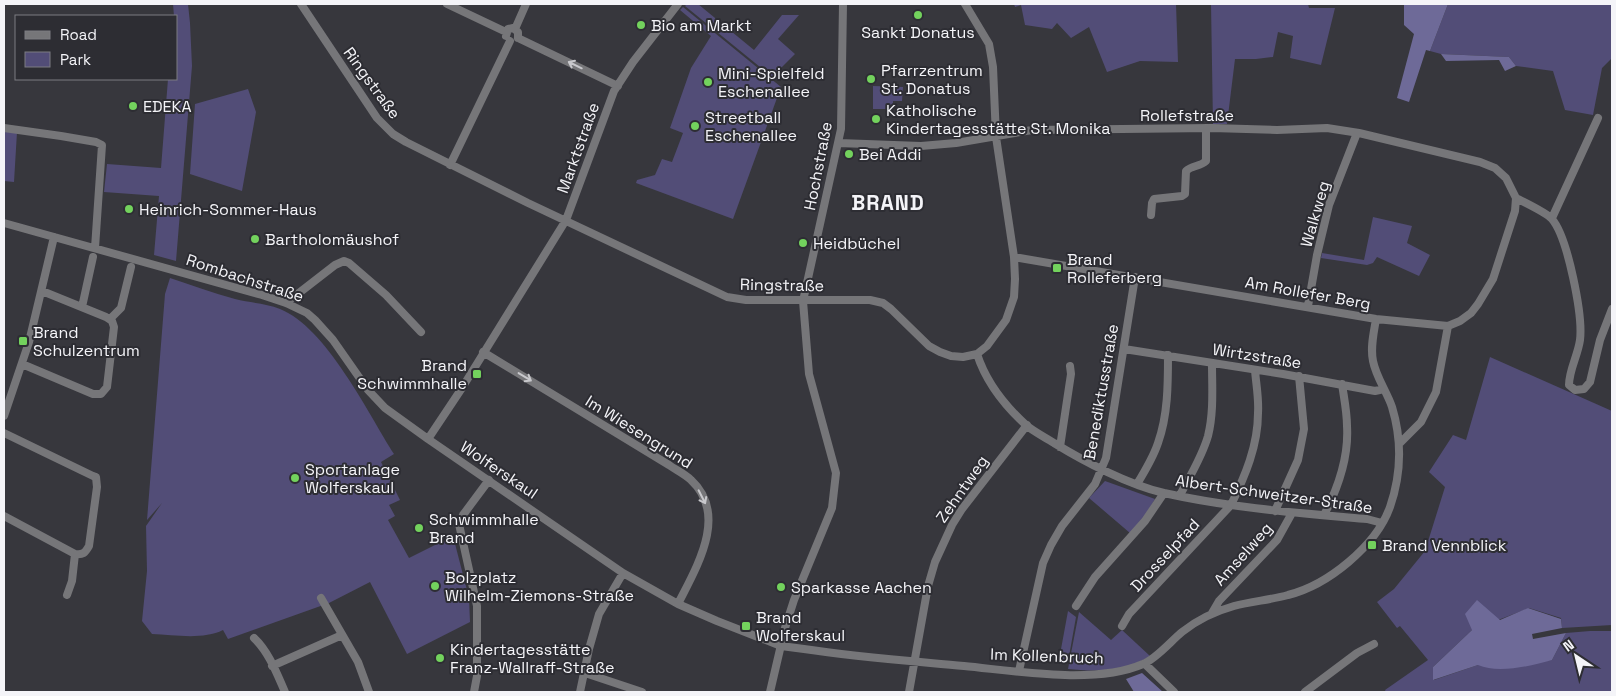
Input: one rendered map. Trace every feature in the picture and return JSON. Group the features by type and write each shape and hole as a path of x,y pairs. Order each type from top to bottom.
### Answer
{"street":[{"name":"Ringstraße","path":"300,4 371,110 383,125 406,142 727,297 746,300 870,300 883,303 929,346 940,352 963,357 977,354"},
{"path":"447,4 506,32"},
{"path":"515,29 526,4"},
{"name":"Marktstraße","path":"566,220 610,101 633,62 678,4"},
{"name":"Hochstraße","path":"770,692 794,600 832,508 836,473 809,374 803,301 839,143 842,113 843,4"},
{"path":"965,4 989,44 993,67 996,137 1014,257 1015,279 1014,297 1006,320 987,346 977,354"},
{"path":"510,41 506,38 506,32 510,28 515,29"},
{"path":"515,29 518,32 518,38"},
{"path":"510,41 515,41 518,38"},
{"path":"518,38 618,86"},
{"path":"450,164 510,41"},
{"path":"1552,218 1598,118"},
{"path":"4,128 96,142 102,145 95,248"},
{"path":"1151,215 1154,199 1185,194 1186,171 1189,167 1206,162 1206,128"},
{"name":"Rollefstraße","path":"839,143 921,146 996,137 1032,130 1206,128 1277,130 1327,128 1357,133 1480,162 1495,168 1506,178 1516,198"},
{"name":"Walkweg","path":"1308,306 1317,255 1329,205 1357,133"},
{"path":"1399,444 1421,422 1436,392 1448,326 1471,313 1493,279 1515,211 1516,198 1552,218 1562,237 1577,295 1580,339 1577,356 1569,378 1569,385 1575,390 1584,390 1590,382 1600,340 1612,309"},
{"path":"428,439 462,388 566,220"},
{"name":"Rombachstraße","path":"4,223 286,303 307,313 323,327 371,394 385,408 428,439"},
{"path":"4,416 22,364 42,291 54,237"},
{"path":"82,307 94,256"},
{"name":"Am Rollefer Berg","path":"1014,257 1376,319 1448,326"},
{"path":"286,303 335,264 344,261 349,263 386,295 421,332"},
{"path":"110,318 121,308 131,267"},
{"name":"Benediktusstraße","path":"1019,671 1043,563 1062,526 1095,484 1106,458 1134,277"},
{"path":"22,364 93,394 101,394 105,391 108,383 114,327 110,318 42,291"},
{"name":"Im Kollenbruch","path":"781,646 832,653 1019,671 1095,675 1145,664 1184,630 1212,613 1236,605 1289,595 1316,584 1339,570 1369,542 1390,508 1398,476 1399,444 1392,407 1373,361 1376,319"},
{"name":"Wirtzstraße","path":"1124,349 1299,376 1375,391 1384,389"},
{"name":"Im Wiesengrund","path":"483,352 691,480 703,496 708,512 708,533 700,559 678,604"},
{"name":"Albert-Schweitzer-Straße","path":"977,354 995,392 1026,425 1079,459 1137,484 1164,493 1231,506 1367,519 1382,523"},
{"path":"1137,484 1152,459 1163,427 1168,391 1168,355"},
{"path":"1180,495 1208,436 1212,408 1212,363"},
{"path":"1060,446 1071,374 1070,366"},
{"name":"Drosselpfad","path":"1122,626 1129,614 1231,506 1242,484 1255,445 1258,413 1255,370"},
{"path":"1274,511 1298,460 1304,429 1299,376"},
{"path":"1324,515 1339,481 1347,449 1348,425 1342,384"},
{"name":"Zehntweg","path":"909,692 928,586 935,562 952,525 1026,425"},
{"path":"4,434 96,477 97,487 89,546 80,555 4,516"},
{"name":"Wolferskaul","path":"428,439 623,573 678,604 781,646"},
{"path":"474,692 477,676 477,606 459,524 463,515 489,480"},
{"path":"1076,606 1095,577 1145,521 1164,493"},
{"name":"Amselweg","path":"1212,613 1219,601 1277,540 1292,513"},
{"path":"67,595 72,581 75,554"},
{"path":"580,692 599,614 623,573"},
{"path":"321,598 362,672 369,692"},
{"path":"272,666 342,635"},
{"path":"254,638 259,642 286,692"},
{"path":"1305,692 1357,653 1374,644"},
{"path":"1145,664 1174,692"},
{"path":"585,673 642,692"}],"green space":[{"path":"173,4 188,4 192,66 176,261 154,255 159,196 104,192 107,164 161,168 168,80 178,80 178,15 174,15"},
{"path":"687,4 698,4 754,50 782,15 799,15 778,39 795,54 779,70 782,73 776,80 685,6"},
{"path":"1014,4 1176,4 1178,62 1140,61 1107,72 1089,27 1071,38 1057,23 1052,29 1025,25 1021,5 1015,7"},
{"path":"1211,4 1308,4 1309,8 1335,8 1321,65 1290,58 1293,36 1278,32 1273,57 1235,59 1227,124 1213,124"},
{"path":"1448,4 1612,4 1612,58 1602,68 1593,115 1565,110 1553,71 1516,66 1509,57 1441,54 1430,51"},
{"path":"683,7 781,87 733,219 636,183 637,180 655,175 662,159 672,162 683,133 670,128 691,68 711,36 680,10"},
{"path":"873,86 903,87 902,101 893,101 893,109 873,109"},
{"path":"248,89 256,112 242,191 190,174 195,104"},
{"path":"4,131 17,132 14,182 4,181"},
{"path":"1373,217 1412,226 1407,243 1430,255 1419,276 1377,257 1373,263 1367,265 1321,258 1322,253 1364,260"},
{"name":"Sportanlage Wolferskaul","path":"170,278 235,299 269,305 280,309 297,319 314,333 359,395 394,454 381,462 400,500 389,505 395,516 388,520 409,558 453,536 469,598 470,622 407,654 370,582 329,603 228,639 223,630 198,636 152,634 142,621 147,571 146,526 162,503 147,520 165,294"},
{"path":"1490,357 1612,411 1612,625 1562,628 1561,618 1529,608 1472,630 1433,667 1434,680 1478,665 1552,660 1566,633 1612,631 1612,692 1386,692 1385,690 1428,660 1400,626 1397,628 1377,602 1394,589 1425,551 1445,487 1429,472 1453,435 1466,440"},
{"path":"1105,481 1155,499 1143,519 1130,533 1089,498"},
{"path":"1068,611 1076,617 1068,662 1059,660"},
{"path":"1079,612 1111,640 1122,630 1150,656 1131,665 1110,670 1068,669"}],"shaded area":[{"path":"1404,4 1448,4 1430,51 1426,50 1409,102 1397,98 1414,34 1404,25"},
{"path":"1441,54 1509,57 1516,66 1505,71 1499,60 1446,61"},
{"path":"1477,600 1500,620 1528,608 1561,619 1562,628 1532,634 1533,639 1566,633 1552,660 1525,667 1505,669 1486,668 1478,665 1433,680 1433,667 1472,630 1465,614"},
{"path":"1142,673 1163,692 1134,692 1126,679"}],"place":[{"name":"Sankt Donatus","path":"918,15"},
{"name":"Bio am Markt","path":"641,25"},
{"name":"Pfarrzentrum St. Donatus","path":"871,79"},
{"name":"Mini-Spielfeld Eschenallee","path":"708,82"},
{"name":"EDEKA","path":"133,106"},
{"name":"Katholische Kindertagesstätte St. Monika","path":"876,119"},
{"name":"Streetball Eschenallee","path":"695,126"},
{"name":"Bei Addi","path":"849,154"},
{"name":"Heinrich-Sommer-Haus","path":"129,209"},
{"name":"Bartholomäushof","path":"255,239"},
{"name":"Heidbüchel","path":"803,243"},
{"name":"Brand Rolleferberg","path":"1057,268"},
{"name":"Brand Schulzentrum","path":"23,341"},
{"name":"Brand Schwimmhalle","path":"477,374"},
{"name":"Sportanlage Wolferskaul","path":"295,478"},
{"name":"Schwimmhalle Brand","path":"419,528"},
{"name":"Brand Vennblick","path":"1372,545"},
{"name":"Bolzplatz Wilhelm-Ziemons-Straße","path":"435,586"},
{"name":"Sparkasse Aachen","path":"781,587"},
{"name":"Brand Wolferskaul","path":"746,626"},
{"name":"Kindertagesstätte Franz-Wallraff-Straße","path":"440,658"}],"district":[{"name":"BRAND","path":"888,202"}]}
